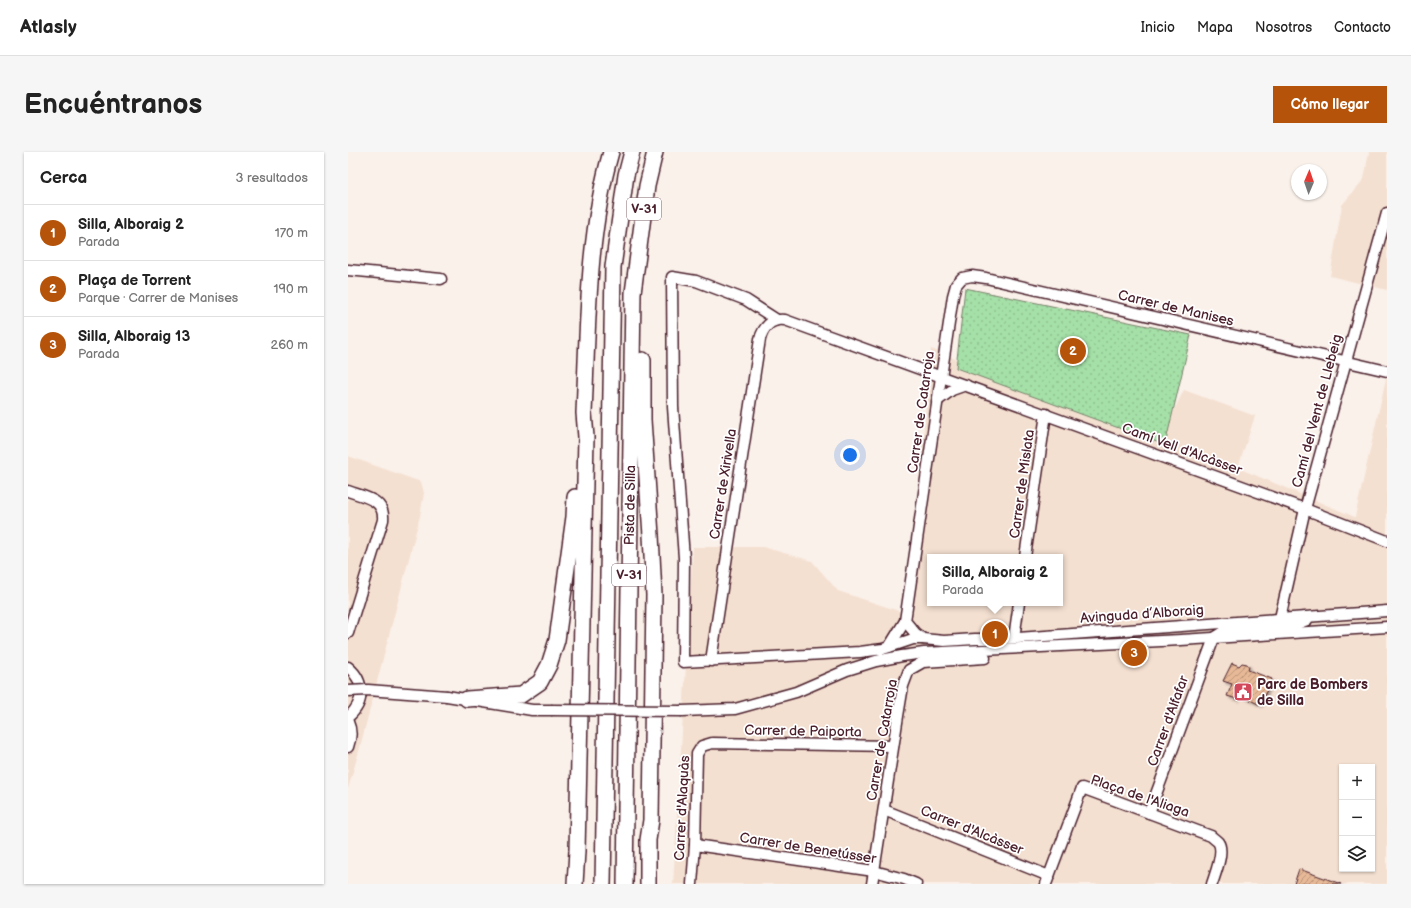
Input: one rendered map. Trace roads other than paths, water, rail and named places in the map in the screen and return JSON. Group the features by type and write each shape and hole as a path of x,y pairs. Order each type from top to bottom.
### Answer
{"highway":[{"path":"575,884 578,843 586,453 584,413 591,263 597,214 611,152"},
{"name":"Pista de Silla","path":"604,884 613,267 626,175 632,152"},
{"name":"Pista de Silla","path":"625,884 634,293 647,186 655,152"},
{"path":"637,267 643,291 642,420 654,595 651,820 657,884"},
{"path":"467,699 521,695 540,682 550,665 557,640 573,525 579,436 584,413"},
{"path":"648,884 648,840 651,820"}],"street":[{"name":"Camí del Vent de Llebeig","path":"1280,618 1304,509 1387,213"},
{"path":"348,270 441,279"},
{"name":"Carrer de Manises","path":"959,280 967,276 986,278 1387,371"},
{"path":"777,320 746,300 696,281 672,277 673,407 684,558 683,662 860,652 889,647 907,641 923,639 944,641 996,639"},
{"name":"Carrer de Catarroja","path":"889,647 905,621 953,296 959,280"},
{"name":"Camí Vell d'Alcàsser","path":"777,320 788,321 966,385 1387,541"},
{"name":"Carrer de Xirivella","path":"711,661 760,339 766,327 777,320"},
{"path":"937,401 952,390 966,385"},
{"name":"Carrer de Mislata","path":"1025,554 1046,414"},
{"path":"348,491 372,500 381,506 384,513 348,633"},
{"path":"1014,638 1019,606"},
{"name":"Avinguda d’Alboraig","path":"924,653 952,644 996,639 1280,618 1387,612"},
{"name":"Avinguda d’Alboraig","path":"1214,638 1227,630 1294,624 1316,616"},
{"path":"905,621 914,633 923,639"},
{"name":"Avinguda d’Alboraig","path":"924,653 1072,646 1387,627"},
{"name":"Carrer d'Alfafar","path":"1149,813 1214,638"},
{"name":"Carrer de Catarroja","path":"872,884 903,686 909,670 923,662 1029,655 1072,646"},
{"path":"348,691 368,690 448,696 532,710 682,711 735,709 796,692 847,670 876,661 924,653"},
{"path":"348,667 358,678 361,687 361,696 358,705 348,717"},
{"path":"348,722 351,737 348,747"},
{"name":"Carrer de Paiporta","path":"712,743 893,746"},
{"name":"Carrer d'Alaquàs","path":"692,884 695,845 696,754 702,746 712,743"},
{"name":"Plaça de l'Aliaga","path":"1047,880 1082,788 1211,836 1218,842 1221,853 1212,884"},
{"name":"Carrer d'Alcàsser","path":"884,810 1047,880"},
{"name":"Carrer de Benetússer","path":"695,845 874,871 904,879 916,884"}],"place":[{"name":"Plaça de Torrent","path":"1073,351"},
{"name":"Silla, Alboraig 2","path":"995,634"},
{"name":"Silla, Alboraig 13","path":"1134,653"},
{"name":"Parc de Bombers de Silla","path":"1243,692"}]}
